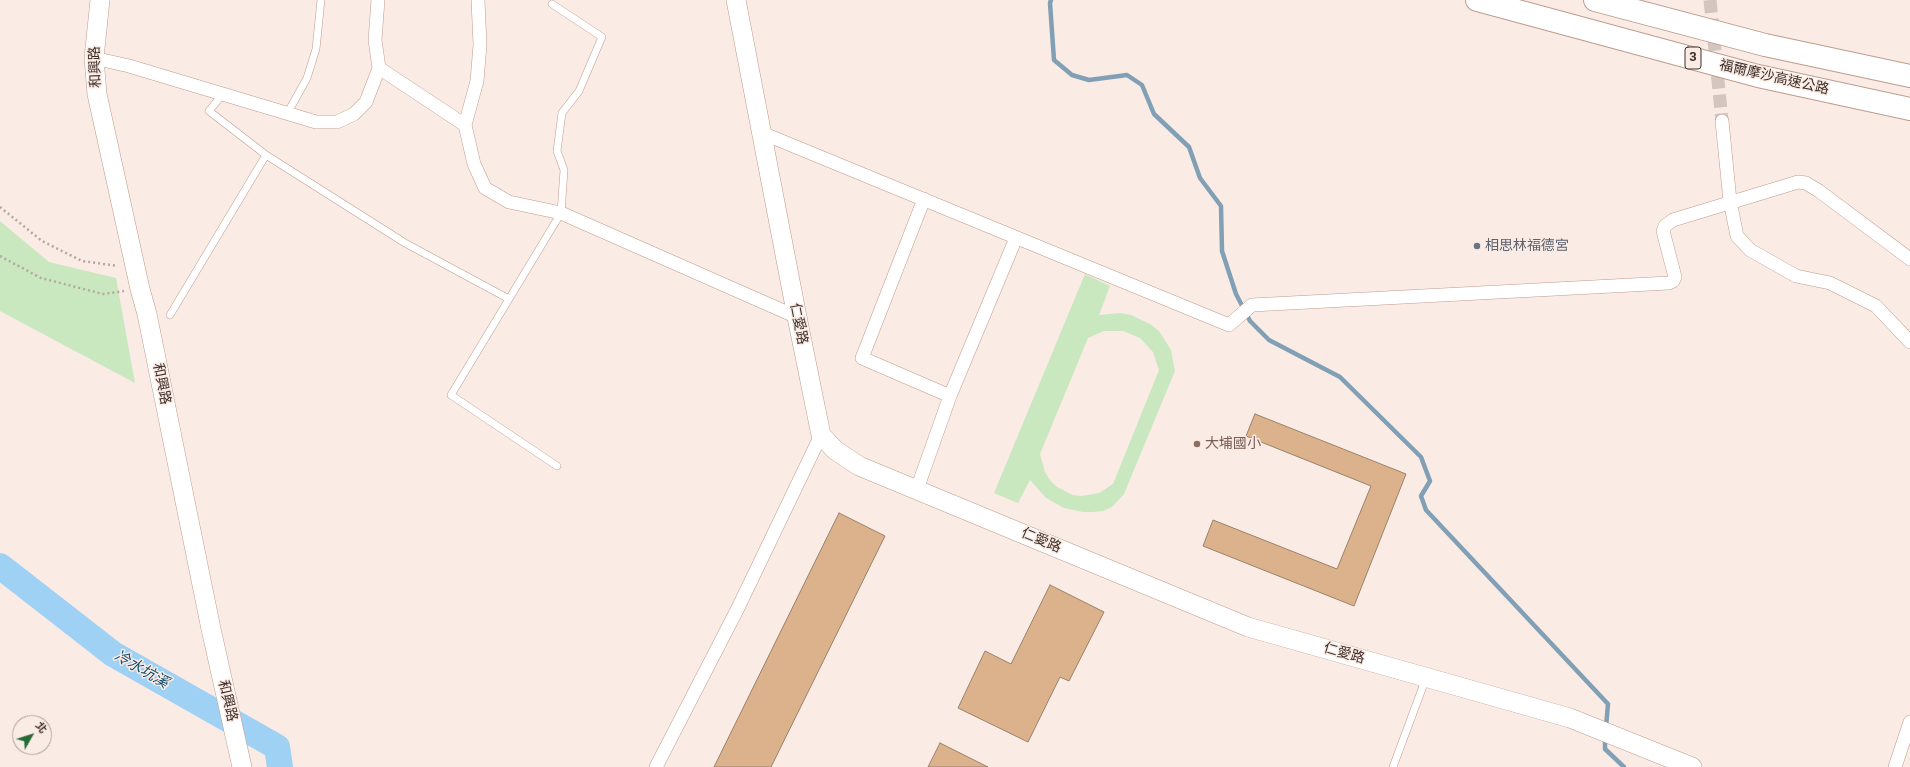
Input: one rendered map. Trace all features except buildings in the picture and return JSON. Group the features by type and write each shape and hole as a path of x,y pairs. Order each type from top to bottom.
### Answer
{"highway":[{"name":"福爾摩沙高速公路","path":"1478,0 1758,76 1910,109"},
{"name":"3","path":"1595,0 1766,45 1910,76"}],"street":[{"name":"和興路","path":"100,0 94,58 97,94 140,289 147,314 241,762"},
{"path":"94,58 129,66 316,122 337,122 354,114 366,102 379,68 375,40 378,0"},
{"path":"478,0 480,45 477,81 465,125 474,164 485,188 509,202 561,213 797,317"},
{"name":"仁愛路","path":"736,0 821,434 835,450 859,466 1248,627 1570,718 1692,767"},
{"path":"379,68 465,125"},
{"path":"1722,121 1730,201 1737,236 1750,250 1796,276 1830,283 1876,306 1910,342"},
{"path":"762,133 1229,325 1252,305 1669,284 1675,277 1663,231 1665,226 1672,220 1730,201 1798,182 1806,183 1910,259"},
{"path":"924,199 862,358 950,396"},
{"path":"917,489 950,396 1016,238"},
{"path":"656,767 738,608 821,434"},
{"path":"1895,767 1910,722"}],"lane":[{"path":"287,114 307,78 316,49 321,0"},
{"path":"552,4 602,37 579,91 562,113 557,151 564,170 561,213 451,395 557,466"},
{"path":"222,95 209,111 266,155 405,243 509,299"},
{"path":"170,315 266,155"},
{"path":"1393,767 1426,678"}],"path":[{"path":"0,207 42,241 82,261 115,266 135,265"},
{"path":"0,256 41,278 103,294 140,289"}],"green space":[{"path":"0,221 49,262 116,278 135,383 0,311"},
{"path":"1085,274 1110,286 1099,315 1120,313 1131,315 1150,324 1159,331 1171,350 1175,371 1124,494 1112,507 1103,511 1083,512 1064,508 1046,498 1030,480 1018,503 994,493","holes":["1104,331 1123,331 1140,338 1153,352 1159,370 1113,484 1099,493 1082,496 1073,495 1057,487 1050,480 1045,472 1040,454 1088,338"]}],"waterway":[{"path":"1051,0 1054,60 1072,75 1089,80 1127,75 1142,85 1154,114 1189,147 1200,178 1221,206 1222,251 1236,294 1250,321 1269,340 1340,377 1421,457 1430,481 1421,496 1426,510 1608,704 1606,727"},
{"name":"冷水坑溪","path":"0,566 113,654 277,747 280,767"},
{"path":"1605,737 1605,749 1624,767"}],"tunnel":[{"path":"1710,0 1722,121"}],"place":[{"name":"相思林福德宮","path":"1477,246"},
{"name":"大埔國小","path":"1197,444"}]}
